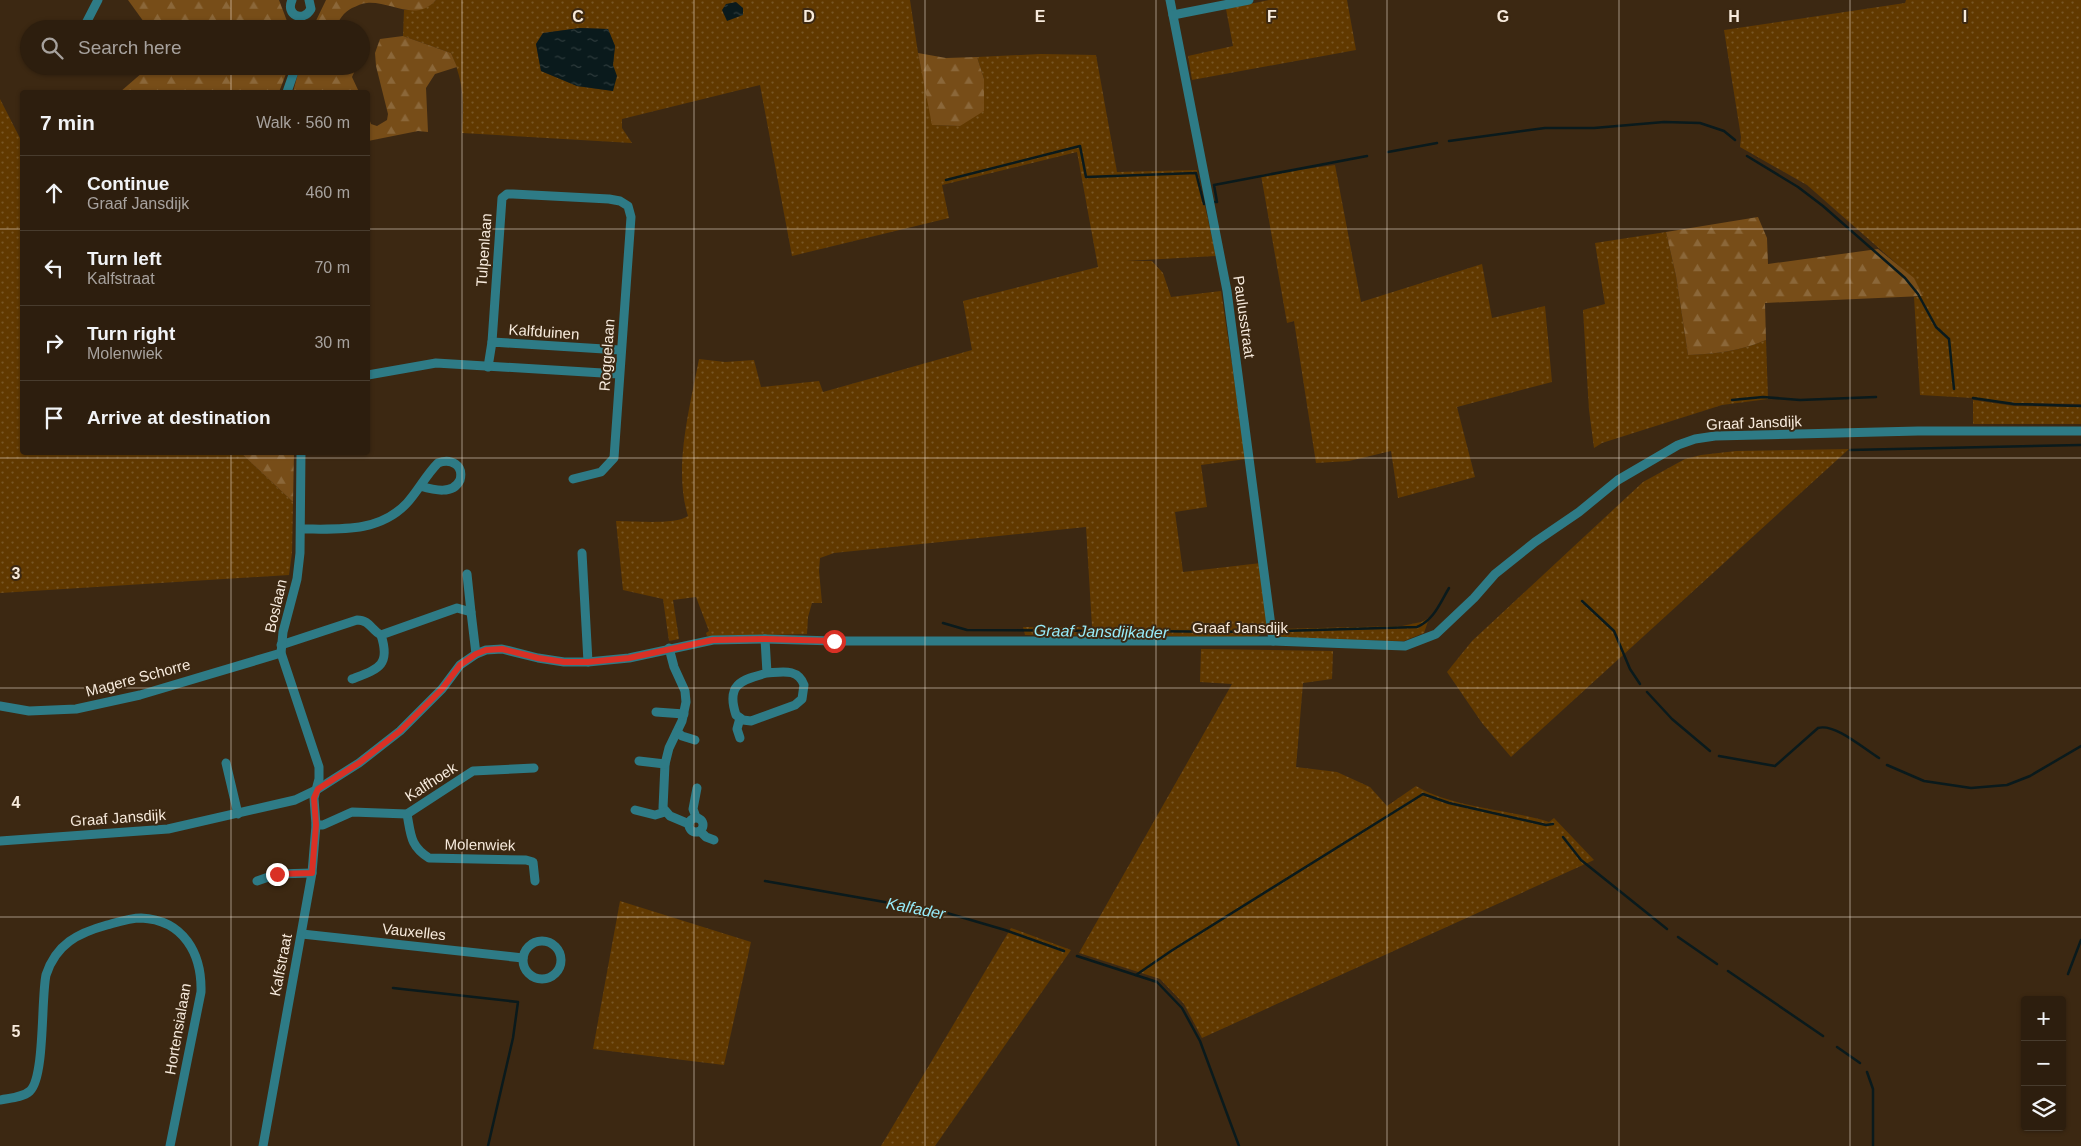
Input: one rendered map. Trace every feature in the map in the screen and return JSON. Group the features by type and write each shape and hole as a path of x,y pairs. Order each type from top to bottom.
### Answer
{"street":[{"path":"88,20 98,0"},
{"path":"292,0 290,5 291,11 300,17 309,13 311,6 309,0"},
{"name":"Paulusstraat","path":"1170,0 1226,291 1272,642"},
{"path":"1173,15 1249,0"},
{"path":"288,90 293,75"},
{"name":"Tulpenlaan","path":"492,342 502,198 507,194 513,194 600,199 620,201 628,206"},
{"name":"Roggelaan","path":"573,479 601,472 614,458 620,350 631,217 628,206"},
{"name":"Kalfduinen","path":"488,367 492,342 620,350"},
{"path":"370,374 427,364 619,374"},
{"name":"Graaf Jansdijk","path":"0,841 156,830 238,814 295,800 318,789 359,763 400,731 442,689 460,665 476,654 486,650 502,649 564,662 588,662 629,658 713,640 1272,642 1405,646 1436,634 1474,598 1495,574 1535,542 1579,512 1618,480 1654,458 1695,439 1714,436 1918,431 2081,431"},
{"name":"Boslaan","path":"301,455 301,529 297,579 281,649 318,767 318,789"},
{"path":"301,529 360,528 380,523 398,511 438,463 454,462 460,470 460,480 453,489 447,490 420,486"},
{"path":"582,553 588,662"},
{"path":"467,574 476,654"},
{"path":"352,679 374,671 382,662 385,649 381,635 393,629 457,608 471,612"},
{"name":"Magere Schorre","path":"0,706 29,711 76,709 140,695 281,649 357,620 368,622 381,635"},
{"path":"765,639 767,673"},
{"path":"665,812 662,802 665,764 669,748 684,714 686,691 674,667 670,648"},
{"path":"791,672 797,674 804,686 802,699 795,705 760,718 751,720 740,718 736,715 732,705 734,688 752,677 767,673 791,672"},
{"path":"656,712 684,714"},
{"path":"740,718 737,729 740,738"},
{"path":"677,732 682,736 695,740"},
{"path":"639,760 665,764"},
{"path":"226,763 238,814"},
{"name":"Kalfhoek","path":"316,825 323,826 352,812 407,814 473,771 534,768"},
{"path":"692,821 697,788"},
{"name":"Kalfstraat","path":"263,1146 312,873 316,825 314,798 318,789"},
{"path":"634,810 655,816 665,812 692,821 702,820 703,824 700,831 706,837 714,840"},
{"name":"Molenwiek","path":"407,814 412,840 419,851 429,858 526,860 533,862 535,881"},
{"path":"257,881 277,874 312,873"},
{"name":"Hortensialaan","path":"0,1100 19,1096 30,1090 38,1074 46,975 49,965 63,945 75,936 87,931 129,919 155,920 180,932 191,945 197,958 201,976 201,992 170,1146"},
{"name":"Vauxelles","path":"302,934 523,958"},
{"path":"545,941 550,942 558,949 560,963 553,975 539,978 527,971 523,958 530,944 545,941"}],"shaded area":[{"path":"436,0 910,0 918,53 933,125 960,126 984,79 977,57 1041,54 1096,55 1117,172 1197,170 1216,256 1126,261 1152,261 1163,273 1171,297 1221,291 1246,459 1201,465 1207,507 1175,512 1183,572 1261,563 1268,626 1259,636 1253,639 1167,636 1165,638 1136,639 1134,636 1025,635 1023,627 1092,627 1086,527 834,553 820,558 819,571 822,603 812,603 808,617 807,634 707,636 706,633 709,631 696,597 673,600 679,639 669,641 663,599 623,590 616,521 664,522 688,516 682,478 684,438 699,359 725,362 754,360 761,387 819,381 823,392 972,350 963,301 1098,267 1077,152 942,185 949,218 792,256 760,85 622,119 622,128 632,143 462,133 461,83 451,53 403,36 404,10 422,9","holes":["580,28 608,29 615,46 613,91 577,86 541,71 536,44 543,33"]},
{"path":"1269,0 1347,0 1356,50 1192,80 1188,56 1233,46 1226,9"},
{"path":"1906,0 2081,0 2081,404 2014,403 1973,398 1920,395 1914,297 1923,296 1914,279 1807,185 1740,147 1741,137 1724,30 1905,3"},
{"path":"0,99 20,138 20,455 243,455 293,502 292,553 289,575 0,593"},
{"path":"1335,165 1361,302 1482,264 1492,318 1545,306 1552,382 1457,407 1475,477 1398,498 1391,451 1349,461 1316,463 1294,321 1287,323 1261,175"},
{"path":"1666,232 1676,276 1688,355 1728,351 1766,340 1768,399 1722,405 1602,443 1594,448 1589,410 1583,310 1605,304 1595,243"},
{"path":"1973,400 2014,406 2081,407 2081,424 1973,424"},
{"path":"1849,449 1511,757 1482,723 1447,672 1472,641 1643,482 1685,459 1701,455 1736,451"},
{"path":"1429,618 1424,633 1404,641 1286,639 1278,635 1275,629 1402,626 1421,622"},
{"path":"1201,649 1333,651 1332,679 1303,683 1296,767 1337,772 1370,787 1387,806 1416,786 1464,804 1549,822 1554,818 1594,860 1202,1038 1184,1004 1160,979 1079,953 1232,684 1200,682"},
{"path":"620,901 751,942 724,1065 593,1049"},
{"path":"1011,928 1071,950 935,1146 881,1146"}],"green space":[{"path":"128,0 279,0 287,20 142,20"},
{"path":"326,0 436,0 428,7 412,11 376,3 367,3 352,8 340,20 316,20"},
{"path":"403,36 451,53 457,67 435,74 426,88 428,132 418,131 370,141 370,121 371,124 377,126 387,120 388,114 376,66 375,53 380,39"},
{"path":"918,53 946,58 977,57 984,79 984,111 960,126 932,125"},
{"path":"140,75 286,75 280,90 122,90"},
{"path":"298,75 353,75 352,77 358,90 294,90"},
{"path":"1758,217 1767,238 1768,264 1878,249 1914,278 1923,296 1765,303 1766,340 1728,351 1688,355 1676,276 1666,232"},
{"path":"243,455 294,455 293,502"}],"water":[{"path":"736,2 743,8 743,15 727,21 722,10 726,4"},
{"path":"580,28 608,29 615,46 613,65 617,76 613,91 577,86 541,71 536,44 543,33"}],"waterway":[{"path":"1449,141 1545,128 1594,128 1664,122 1700,123 1724,131 1735,140"},
{"path":"1388,152 1437,143"},
{"path":"946,180 1080,146 1086,177 1196,173 1204,204"},
{"path":"1215,202 1217,202 1214,185 1367,156"},
{"path":"1747,156 1798,187 1823,206 1905,278 1918,294 1936,327 1949,339 1954,389"},
{"name":"Graaf Jansdijkader","path":"1732,400 1763,397 1800,400 1876,397"},
{"name":"Graaf Jansdijkader","path":"1973,398 2014,404 2081,406"},
{"path":"1850,450 2081,445"},
{"name":"Graaf Jansdijkader","path":"1281,631 1417,627 1432,616 1449,588"},
{"path":"1582,601 1614,631 1630,669 1640,684"},
{"name":"Graaf Jansdijkader","path":"943,623 967,630 1259,632"},
{"path":"1647,692 1672,719 1710,751"},
{"path":"1719,756 1775,766 1818,728 1825,727 1841,733 1879,758"},
{"path":"1887,765 1924,781 1971,788 2007,785 2030,776 2081,746"},
{"path":"1136,975 1171,951 1423,794 1449,803 1546,825 1553,824"},
{"path":"1563,837 1581,860 1667,929"},
{"name":"Kalfader","path":"765,881 947,913 1005,930 1064,951"},
{"path":"1678,937 1717,964"},
{"path":"2068,974 2081,940"},
{"name":"Kalfader","path":"1077,956 1157,982 1182,1008 1200,1041 1239,1146"},
{"path":"1728,971 1823,1036"},
{"path":"393,988 518,1002 513,1038 488,1146"},
{"path":"1837,1047 1860,1063"},
{"path":"1867,1072 1873,1089 1873,1146"}],"route":[{"path":"277,874 312,873 316,825 314,798 318,789 359,763 400,731 442,689 460,665 476,654 486,650 502,649 564,662 588,662 629,658 713,640 834,641"}]}
